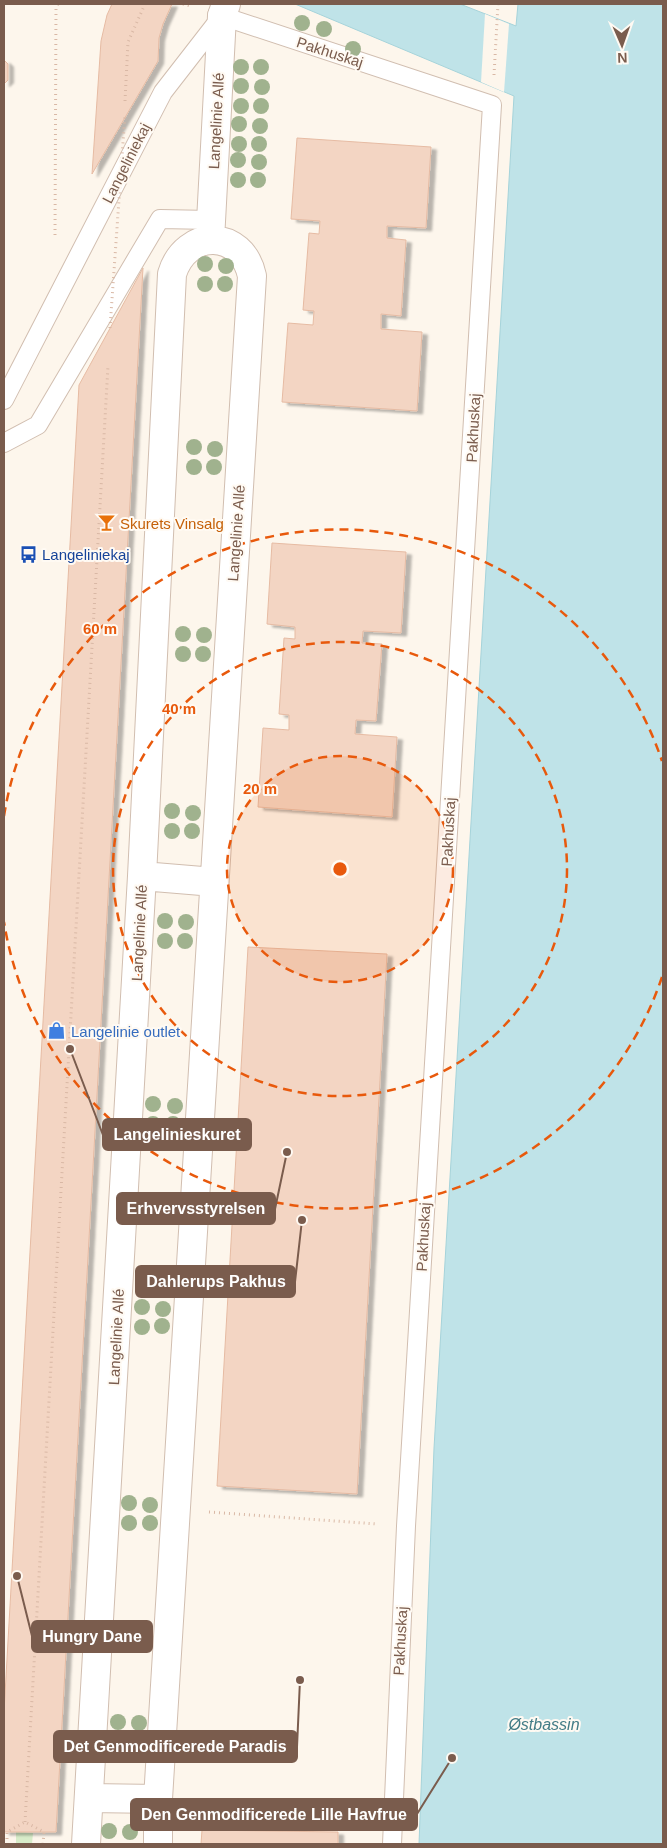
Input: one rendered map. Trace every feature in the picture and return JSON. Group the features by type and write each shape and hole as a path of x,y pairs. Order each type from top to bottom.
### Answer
{"street":[{"name":"Langelinie Allé","path":"86,1844 142,876 172,274 178,260 188,247 198,242 211,230 224,10"},
{"name":"Langelinie Allé","path":"158,1844 158,1799 252,276 250,266 244,255 234,246 223,241 211,230"},
{"name":"Langelinie Allé","path":"142,876 214,882"},
{"path":"89,1798 158,1799"}],"lane":[{"name":"Pakhuskaj","path":"224,10 492,105 406,1526 392,1804 392,1844"},
{"name":"Langeliniekaj","path":"4,400 163,92 224,10"},
{"path":"4,443 38,425 160,219 211,230"}],"path":[{"path":"55,244 56,18 58,4"},
{"path":"110,328 125,114 128,42 145,4"},
{"path":"492,105 498,4"},
{"path":"25,1822 108,358"},
{"path":"176,1509 406,1526"},
{"path":"158,1799 392,1804"},
{"path":"7,1844 7,1832 25,1822"},
{"path":"25,1822 44,1832 43,1844"}],"green space":[{"path":"16,1832 33,1833 32,1844 16,1844"}],"water":[{"name":"Østbassin","path":"295,4 460,4 516,26 518,4 663,4 663,1844 419,1844 434,1448 514,96"}],"pier":[{"path":"485,14 509,24 504,92 481,82"}],"building":[{"path":"112,4 172,4 159,38 158,61 92,174 101,41 107,15"},
{"path":"4,60 8,64 8,80 4,84"},
{"path":"297,138 431,147 426,228 387,226 387,238 406,240 401,316 381,314 381,329 422,332 417,411 282,402 288,323 313,325 314,311 303,310 309,233 319,234 320,221 291,219"},
{"path":"143,268 56,1832 4,1832 4,1712 79,385"},
{"path":"272,543 406,552 401,633 363,631 362,643 382,644 376,721 356,720 355,734 397,737 392,817 258,807 263,728 289,730 289,715 279,714 284,638 295,639 295,627 267,624"},
{"path":"248,947 387,954 357,1494 217,1486"},
{"path":"202,1830 338,1832 338,1844 201,1844"}],"place":[{"name":"Skurets Vinsalg","path":"106,523"},
{"name":"Langeliniekaj","path":"28,554"},
{"name":"Langelinie outlet","path":"57,1031"},
{"name":"Langelinieskuret","path":"70,1049"},
{"name":"Erhvervsstyrelsen","path":"287,1152"},
{"name":"Dahlerups Pakhus","path":"302,1220"},
{"name":"Hungry Dane","path":"17,1576"},
{"name":"Det Genmodificerede Paradis","path":"300,1680"},
{"name":"Den Genmodificerede Lille Havfrue","path":"452,1758"}]}
